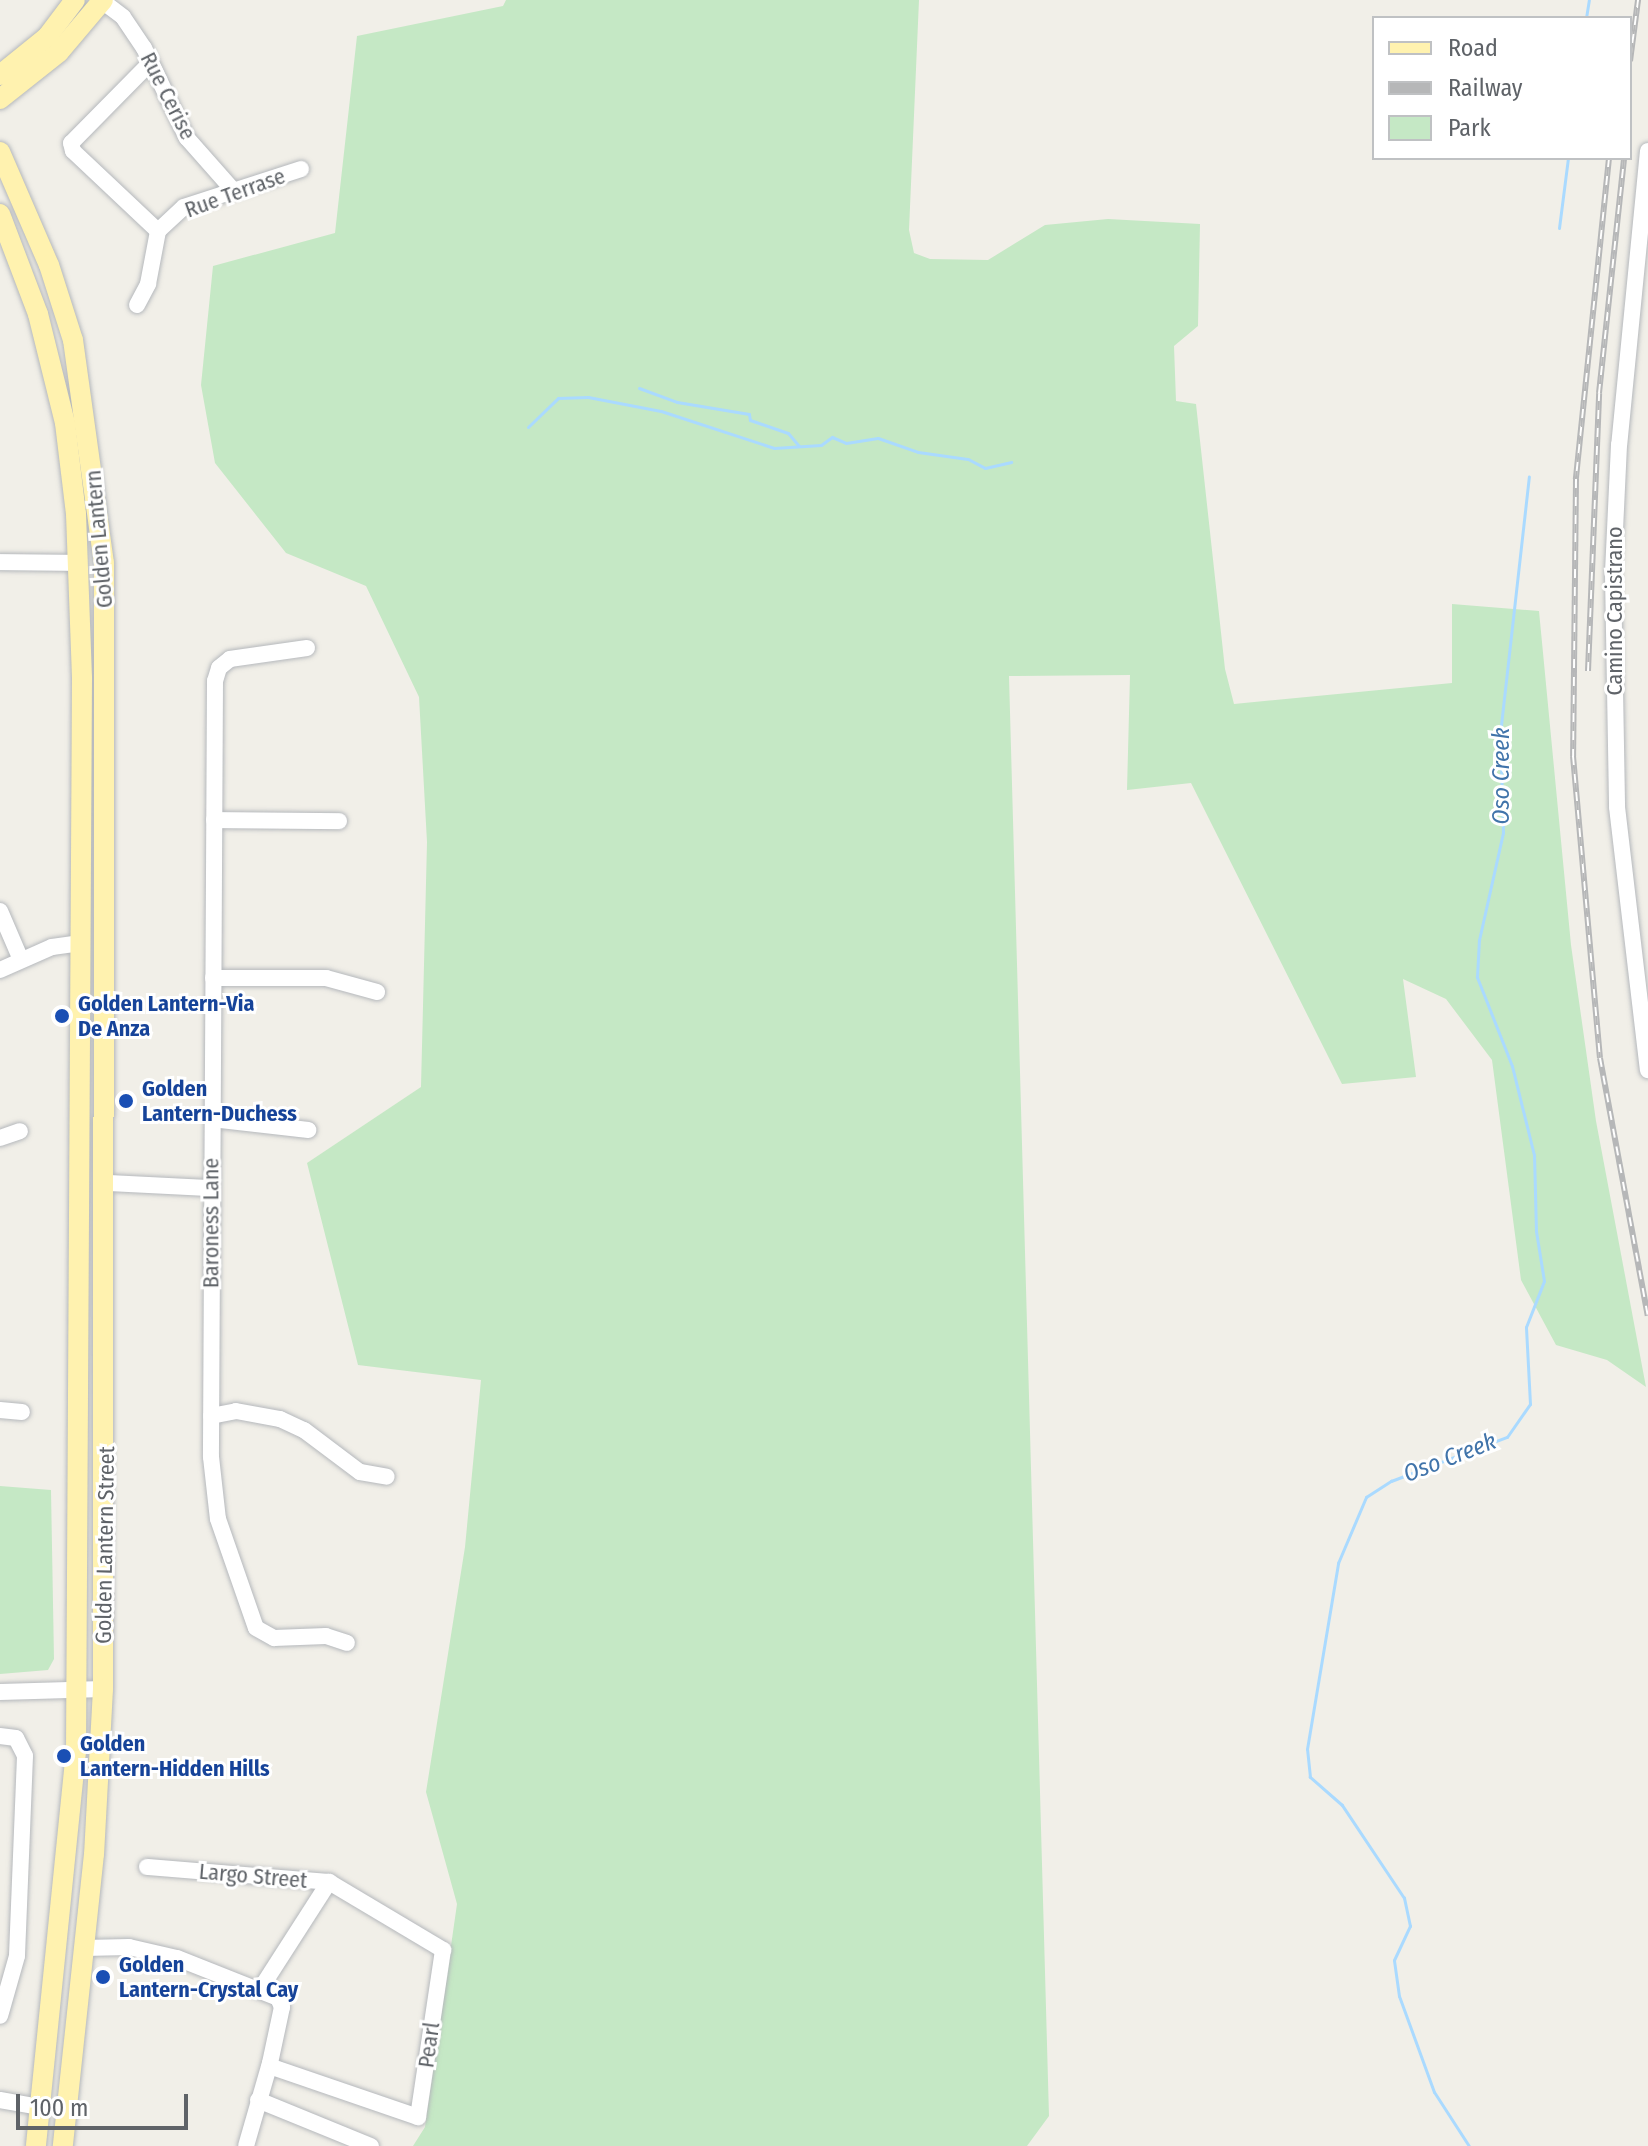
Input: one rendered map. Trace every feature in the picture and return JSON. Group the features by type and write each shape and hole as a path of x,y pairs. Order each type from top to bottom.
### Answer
{"main road":[{"path":"0,75 47,37 75,0"},
{"path":"0,99 59,52 102,0"},
{"name":"Golden Lantern","path":"0,152 49,265 73,340 92,459 104,563 106,942"},
{"name":"Golden Lantern","path":"0,214 38,314 65,423 78,563 81,943"},
{"path":"92,459 93,542 78,563 91,571 96,636 106,663"},
{"path":"104,909 93,915 81,943 96,962 106,966"},
{"name":"Golden Lantern Street","path":"63,2146 84,1948 103,1689 106,942"},
{"name":"Golden Lantern Street","path":"36,2146 74,1785 81,943"},
{"path":"80,1156 93,1166 94,1177 107,1183 94,1211 80,1221"}],"street":[{"name":"Rue Cerise","path":"102,0 123,17 187,138 233,190"},
{"path":"149,64 74,136 73,151 158,231"},
{"name":"Camino Capistrano","path":"1648,151 1619,445 1613,574 1617,807 1648,1070"},
{"name":"Rue Terrase","path":"137,305 148,284 158,231 184,207 301,169"},
{"path":"0,562 78,563"},
{"name":"Baroness Lane","path":"307,648 230,659 219,668 210,1188 211,1416 216,1508 251,1621 274,1638 326,1636 347,1643"},
{"path":"214,820 339,821"},
{"path":"0,911 21,960"},
{"path":"0,970 21,960 81,943"},
{"path":"213,978 326,978 377,992"},
{"path":"212,1119 308,1130"},
{"path":"0,1138 20,1131"},
{"path":"107,1183 210,1188"},
{"path":"0,1410 22,1412"},
{"path":"211,1416 236,1411 280,1419 304,1430 360,1472 387,1477"},
{"path":"0,1692 103,1689"},
{"path":"0,1736 16,1738 25,1756 17,1956 0,2016"},
{"name":"Largo Street","path":"147,1867 329,1882 261,1988"},
{"name":"Pearl","path":"269,2066 418,2117 443,1950 329,1882"},
{"path":"84,1948 129,1947 177,1958 273,1993 282,2007 246,2146"},
{"path":"0,2100 40,2107"},
{"path":"258,2100 371,2146"}],"green space":[{"path":"506,0 919,0 909,230 914,253 930,259 988,260 1045,225 1108,219 1200,224 1198,326 1174,346 1176,401 1196,404 1225,669 1234,704 1452,683 1452,604 1539,611 1571,945 1596,1121 1646,1387 1607,1360 1556,1345 1521,1280 1492,1060 1446,999 1403,979 1416,1077 1342,1084 1191,783 1127,790 1130,675 1009,676 1049,2116 1027,2146 413,2146 425,2127 457,1904 426,1792 465,1547 481,1380 358,1365 307,1163 421,1087 427,842 419,697 366,586 286,553 215,463 201,385 213,266 335,233 357,36 503,6"},
{"path":"0,1486 51,1490 54,1659 48,1670 0,1674"}],"waterway":[{"name":"Oso Creek","path":"1586,16 1589,0"},
{"name":"Oso Creek","path":"1559,228 1568,160"},
{"path":"639,388 677,402 749,414 750,420 788,433 799,446"},
{"path":"528,427 558,398 588,397 661,411 774,448 821,445 832,437 846,443 878,438 918,452 968,459 985,468 1011,462"},
{"name":"Oso Creek","path":"1469,2146 1434,2092 1399,1996 1394,1960 1410,1926 1404,1898 1342,1805 1310,1777 1307,1749 1338,1563 1366,1497 1391,1481 1507,1437 1530,1404 1526,1327 1544,1281 1536,1231 1534,1155 1512,1066 1477,977 1479,940 1503,833 1500,734 1529,477"}],"railway":[{"path":"1632,46 1638,0"},
{"path":"1609,160 1576,479 1573,756 1600,1058 1648,1316"},
{"path":"1588,671 1599,393 1624,160"}],"place":[{"name":"Golden Lantern-Via De Anza","path":"62,1016"},
{"name":"Golden Lantern-Duchess","path":"126,1101"},
{"name":"Golden Lantern-Hidden Hills","path":"64,1756"},
{"name":"Golden Lantern-Crystal Cay","path":"103,1977"}]}
